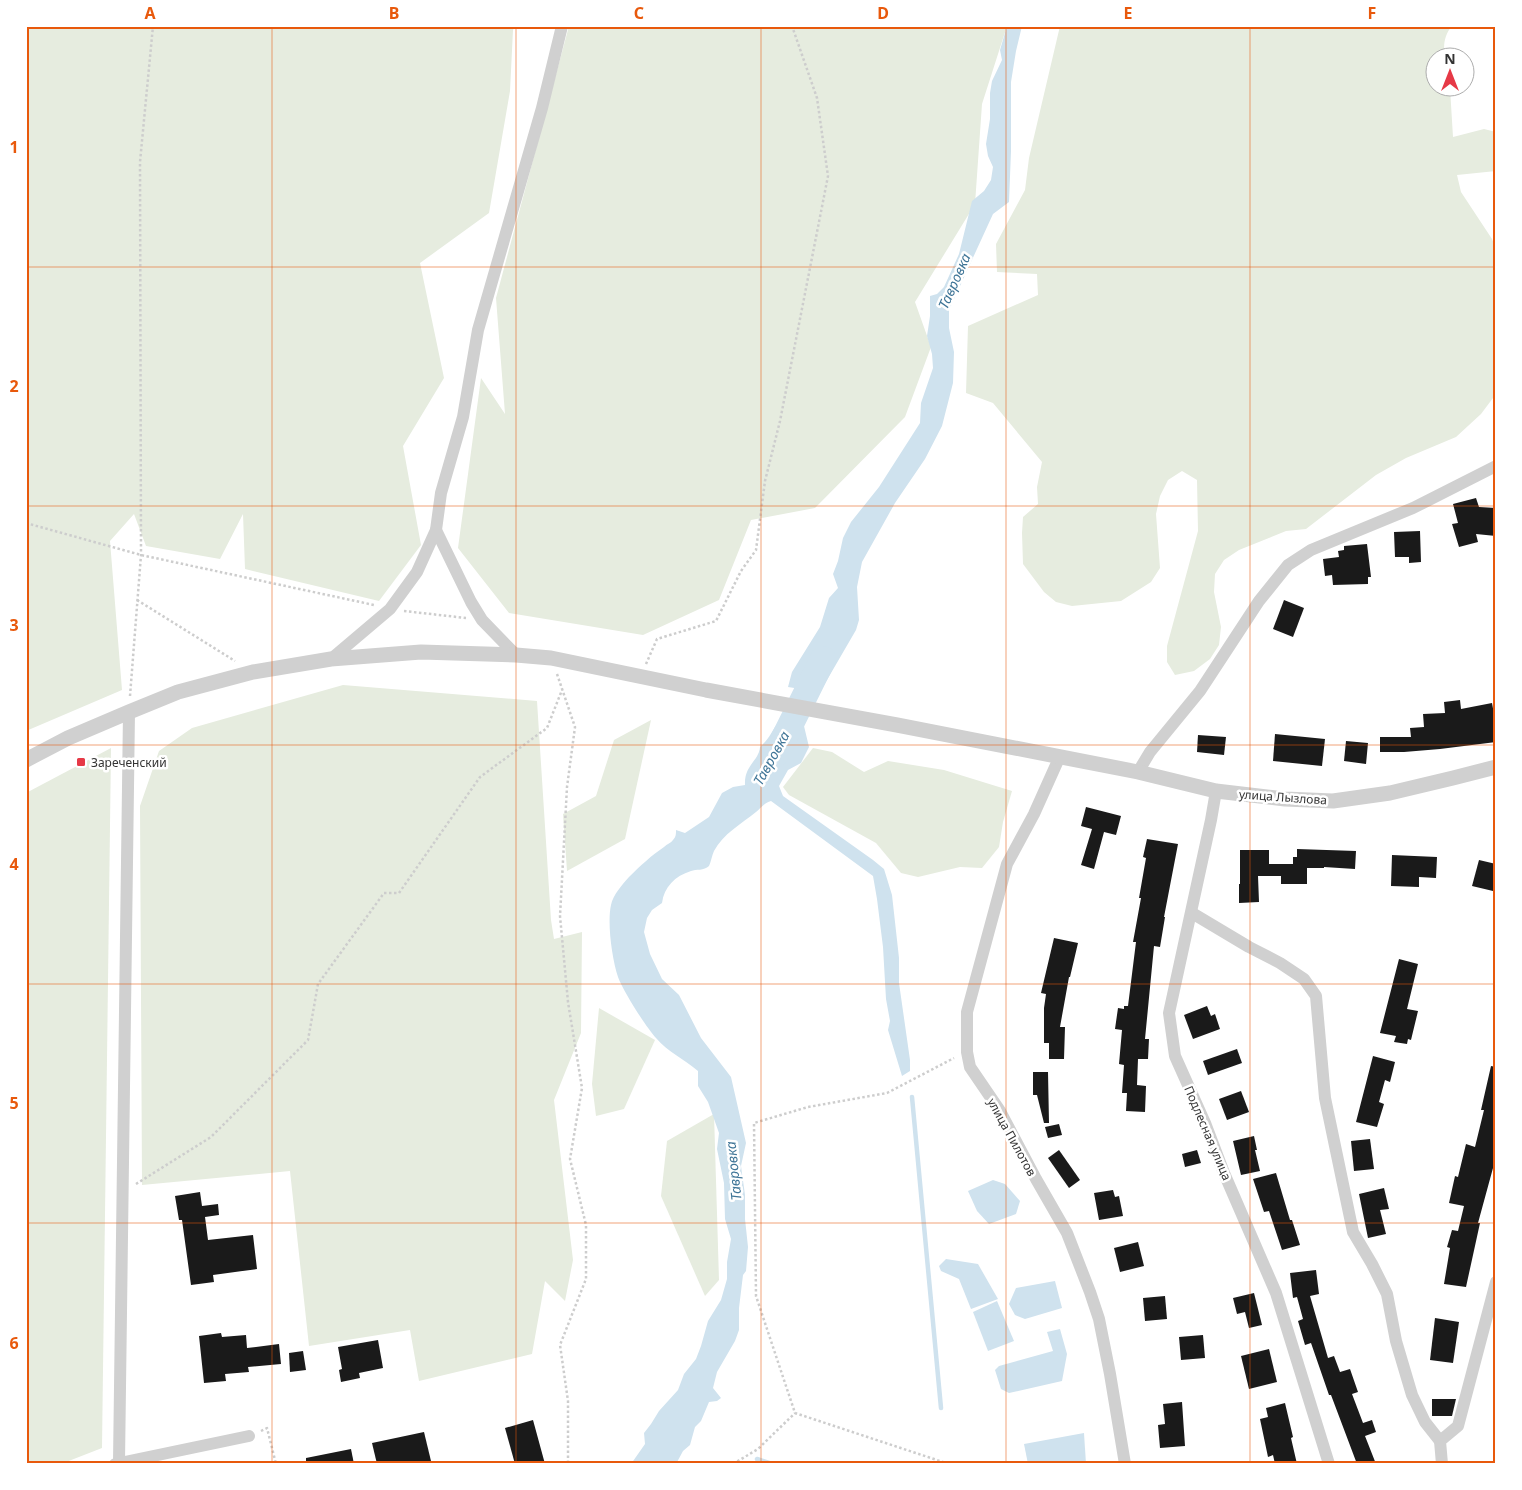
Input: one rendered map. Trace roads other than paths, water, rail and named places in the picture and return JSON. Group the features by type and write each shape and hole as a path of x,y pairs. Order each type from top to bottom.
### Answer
{"street":[{"path":"331,659 390,609 417,572 436,530 441,493 463,417 478,330 542,108 562,26"},
{"path":"1138,772 1150,752 1200,691 1258,601 1288,566 1311,550 1413,508 1496,466"},
{"path":"436,530 471,602 482,620 516,655"},
{"name":"улица Лызлова","path":"26,760 68,738 178,692 253,672 331,659 421,652 551,658 706,690 1060,756 1216,791 1285,799 1333,801 1390,793 1496,767"},
{"path":"129,712 123,1192 117,1463 249,1436"},
{"name":"улица Пилотов","path":"1060,756 1034,814 1007,864 967,1012 967,1052 970,1067 1000,1111 1067,1233 1090,1292 1099,1319 1125,1464"},
{"name":"Подлесная улица","path":"1216,791 1192,912 1169,1013 1175,1056 1276,1293 1329,1464"},
{"path":"1192,912 1304,979 1316,996 1325,1098 1352,1232 1372,1264 1387,1294 1396,1341 1412,1395 1425,1422 1440,1441 1442,1464"},
{"path":"1440,1441 1458,1426 1496,1282"}],"water":[{"path":"1007,26 1022,26 1011,82 1009,202 993,214 949,310 949,328 954,352 953,383 942,426 925,459 895,503 862,562 857,587 859,620 856,630 820,692 788,687 792,672 820,627 829,598 838,588 833,574 843,538 851,522 879,487 920,423 921,403 933,368 932,354 927,336 930,296 937,294 944,287 959,254 972,201 984,191 991,180 993,167 988,156 986,144 990,119 990,93 992,81 1002,60 1000,50"},
{"path":"779,721 804,726 809,747 801,763 788,770 779,786 783,796 884,869 892,895 899,958 899,983 910,1071 902,1076 888,1030 890,1021 886,999 883,947 873,876 771,801 766,803 722,839 714,851 709,866 705,869 685,873 671,883 665,892 662,903 652,910 647,918 644,932 650,954 662,979 679,995 701,1038 731,1077 746,1143 741,1166 748,1247 746,1271 743,1275 739,1308 739,1330 735,1341 717,1372 713,1388 721,1398 717,1401 709,1402 701,1421 695,1427 690,1445 683,1451 676,1464 631,1464 645,1444 644,1433 659,1411 678,1390 684,1374 696,1359 708,1321 721,1300 727,1279 727,1262 731,1239 725,1219 724,1183 717,1149 719,1133 708,1102 698,1086 698,1071 656,1038 641,1018 625,991 618,977 612,951 610,931 611,905 626,880 646,861 672,841 676,830 685,833 709,817 722,793 733,787 745,785 745,778 760,747"},
{"path":"993,1180 1005,1184 1020,1201 1016,1214 989,1224 977,1211 968,1191"},
{"path":"946,1259 978,1264 998,1299 971,1309 959,1279 941,1271 939,1266"},
{"path":"1055,1281 1062,1308 1025,1319 1015,1315 1009,1304 1016,1288"},
{"path":"997,1301 1014,1341 988,1351 973,1312"},
{"path":"1060,1329 1067,1354 1062,1381 1009,1393 1001,1389 995,1370 999,1366 1053,1351 1047,1332"},
{"path":"1084,1433 1086,1464 1028,1464 1024,1444"}],"waterway":[{"name":"Тавровка","path":"776,754 823,659"},
{"path":"912,1097 941,1408"},
{"path":"757,1459 772,1464"}],"place":[{"name":"Зареченский","path":"81,762"}]}
